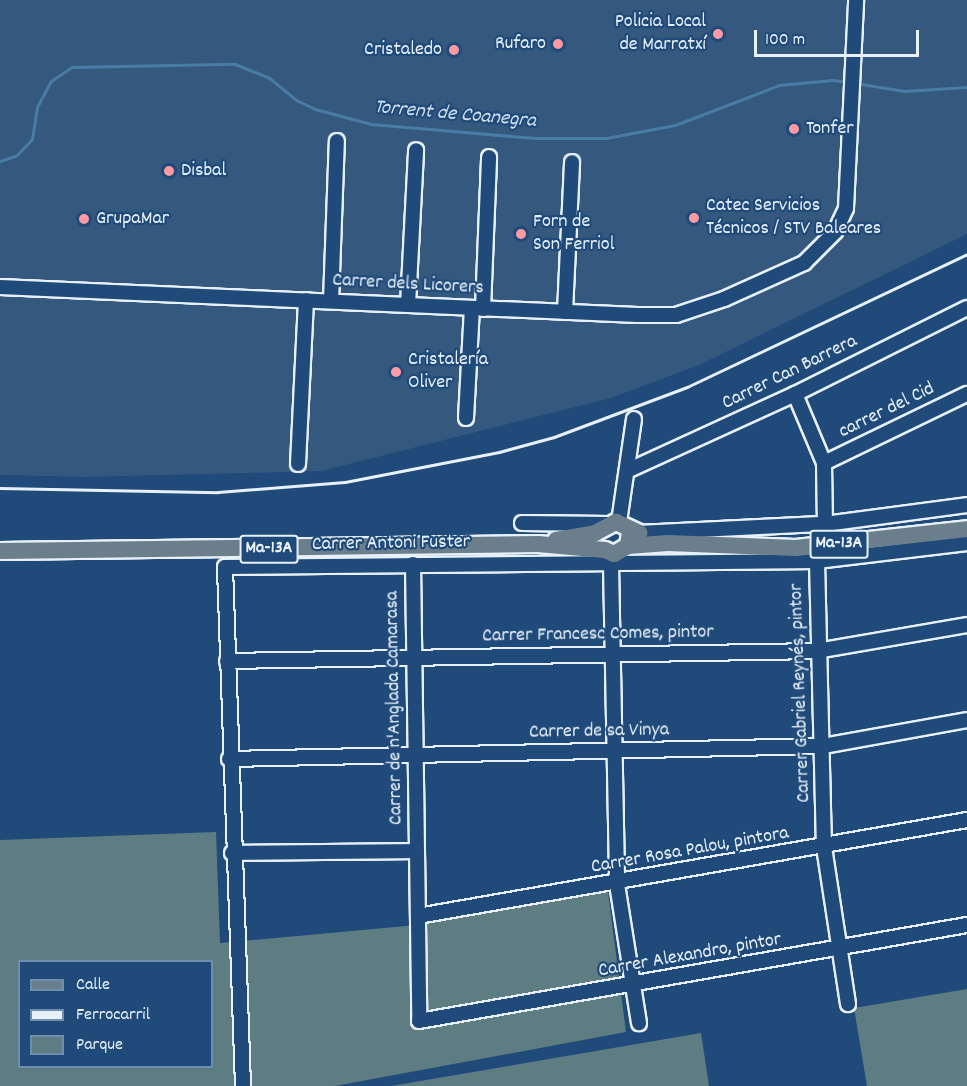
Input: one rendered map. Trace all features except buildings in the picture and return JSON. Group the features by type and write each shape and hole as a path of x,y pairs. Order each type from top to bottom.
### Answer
{"main road":[{"name":"Ma-13A","path":"0,551 538,544 621,531 711,546 796,548 967,529"},
{"name":"Ma-13A","path":"538,544 608,557 614,554 621,531"},
{"path":"608,557 600,541 621,531"}],"street":[{"name":"Carrer dels Licorers","path":"0,287 477,309 676,315 724,299 804,263 835,232 846,208 855,64 853,2"},
{"path":"332,301 337,141"},
{"path":"408,305 416,150"},
{"path":"466,418 489,157"},
{"path":"565,312 572,162"},
{"path":"297,464 306,300"},
{"name":"Carrer Can Barrera","path":"629,470 795,394 967,308"},
{"path":"795,394 824,463 825,524"},
{"name":"carrer del Cid","path":"824,463 967,394"},
{"path":"621,531 634,419"},
{"path":"522,522 621,531 825,524 967,505"},
{"name":"Carrer Antoni Fuster","path":"243,1086 232,853 225,567 596,560 608,557 647,560 817,561 967,543"},
{"path":"608,557 617,884 639,1023"},
{"name":"Carrer Gabriel Reynés, pintor","path":"817,561 824,847 848,1004"},
{"name":"Carrer de n'Anglada Camarasa","path":"413,564 419,1022"},
{"name":"Carrer Francesc Comes, pintor","path":"227,661 818,651 967,625"},
{"name":"Carrer de sa Vinya","path":"229,759 823,746 967,720"},
{"name":"Carrer Rosa Palou, pintora","path":"418,916 617,884 967,820"},
{"path":"232,853 416,851"},
{"name":"Carrer Alexandro, pintor","path":"419,1022 633,986 967,925"}],"shaded area":[{"path":"0,0 967,0 967,234 699,365 611,398 321,471 85,477 0,475"}],"green space":[{"path":"216,832 220,943 406,926 608,892 626,1032 335,1086 0,1086 0,840"},
{"path":"967,989 967,1086 867,1086 854,1008"},
{"path":"701,1033 709,1086 391,1086"}],"waterway":[{"name":"Torrent de Coanegra","path":"0,161 17,155 32,139 37,107 51,81 72,67 235,64 268,77 296,100 315,109 371,124 535,138 606,138 675,125 779,85 833,80 849,82"},
{"name":"Torrent de Coanegra","path":"855,83 904,91 967,87"}],"railway":[{"path":"0,488 218,492 345,482 499,452 554,437 687,387 967,254"}],"place":[{"name":"Policia Local de Marratxí","path":"718,34"},
{"name":"Rufaro","path":"558,44"},
{"name":"Cristaledo","path":"454,50"},
{"name":"Tonfer","path":"794,129"},
{"name":"Disbal","path":"169,171"},
{"name":"Catec Servicios Técnicos / STV Baleares","path":"694,218"},
{"name":"GrupaMar","path":"84,219"},
{"name":"Forn de Son Ferriol","path":"521,234"},
{"name":"Cristalería Oliver","path":"396,372"}]}
